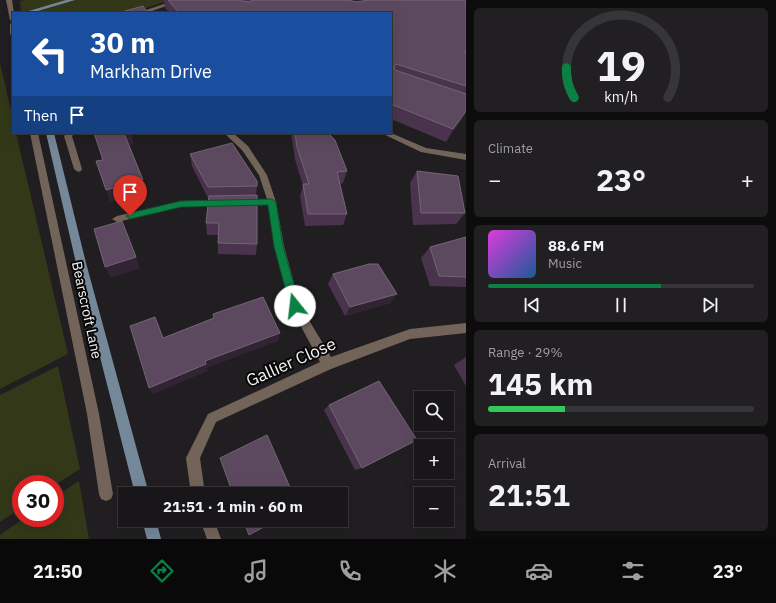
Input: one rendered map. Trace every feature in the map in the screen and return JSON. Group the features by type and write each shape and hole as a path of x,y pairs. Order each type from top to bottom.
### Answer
{"street":[{"path":"9,0 12,15"},
{"path":"143,12 181,0"},
{"name":"Bearscroft Lane","path":"34,134 93,414 106,494"},
{"path":"69,134 68,136 78,169"},
{"path":"229,134 245,148 263,175 272,202 279,246 295,306 328,364"},
{"path":"387,134 424,150 466,157"},
{"path":"117,219 181,204 272,202"},
{"name":"Gallier Close","path":"197,487 193,458 212,418 328,364 410,334 466,328"},
{"path":"210,527 214,539"}],"green space":[{"path":"170,0 134,12 21,12 20,1"},
{"path":"0,63 12,115 12,134 16,134 68,354 0,389"},
{"path":"58,366 80,469 64,479 64,475 12,475 12,514 0,522 0,395"},
{"path":"79,481 89,539 0,539 0,535 12,526 64,527 64,491"}],"building":[{"path":"168,0 240,0 250,2 252,0 348,0 356,2 369,0 466,1 466,51 464,53 466,53 466,86 396,64 394,66 395,70 466,94 466,111 453,129 392,104 392,12 178,12"},
{"path":"143,6 147,12 122,12"},
{"path":"94,134 124,134 143,180 106,190 96,161 103,160"},
{"path":"295,134 329,134 335,140 347,171 337,172 347,214 308,214 303,184 309,184 297,147"},
{"path":"232,143 257,181 257,186 208,187 190,154"},
{"path":"417,171 458,176 465,213 421,213"},
{"path":"257,195 257,244 218,243 219,223 206,223 209,196"},
{"path":"122,221 136,257 105,267 94,229"},
{"path":"466,237 466,277 439,276 430,247"},
{"path":"369,264 378,264 397,294 350,307 333,274"},
{"path":"263,297 280,333 205,361 206,364 149,388 130,326 155,317 163,338 214,318 213,314"},
{"path":"379,381 416,439 362,468 329,405"},
{"path":"267,435 290,487 230,487 220,458"},
{"path":"246,527 264,527 249,535"}],"waterway":[{"path":"29,12 72,0"},
{"path":"50,134 81,263 140,487"},
{"path":"151,527 154,539"}],"route":[{"path":"130,216 181,204 272,202 279,246 295,306"}]}
